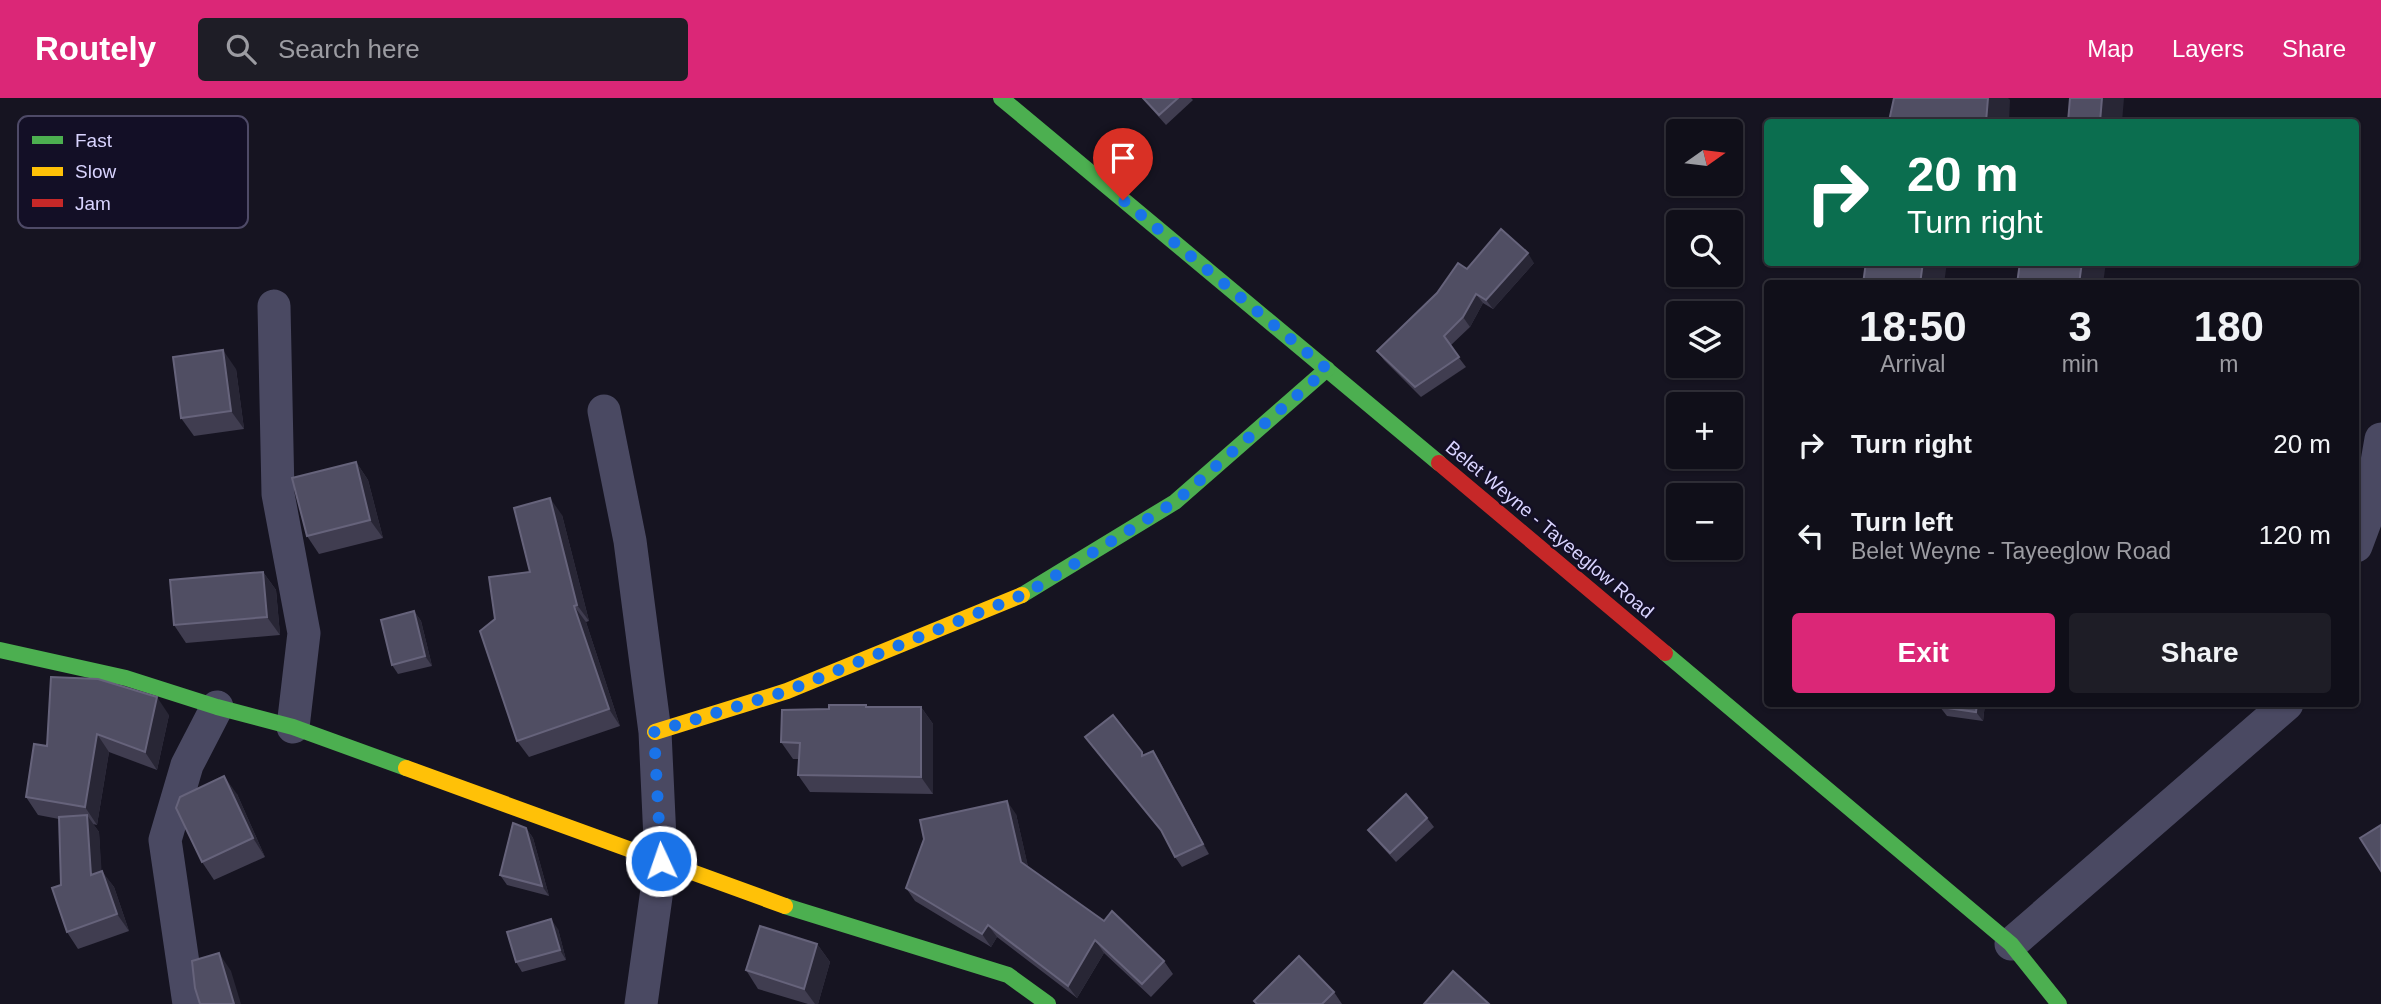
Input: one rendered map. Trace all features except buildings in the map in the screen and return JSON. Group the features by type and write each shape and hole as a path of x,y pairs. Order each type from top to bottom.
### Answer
{"street":[{"name":"Belet Weyne - Tayeeglow Road","path":"1001,98 2011,944 2059,1004"},
{"path":"274,306 278,495 304,633 293,727"},
{"path":"654,732 787,691 1027,593 1175,502 1327,369"},
{"path":"604,411 630,541 654,732 661,861 640,1004"},
{"path":"2359,541 2375,515 2381,439"},
{"path":"0,650 126,678 217,708 293,727 815,917 1008,975 1048,1004"},
{"path":"2011,944 2284,707"},
{"path":"190,1004 164,840 187,765 217,708"}],"traffic: fast":[{"path":"1001,98 1439,463"},
{"path":"1022,595 1175,502 1327,369"},
{"path":"0,650 126,678 217,707 293,727 406,768"},
{"path":"1665,653 2011,944 2059,1004"},
{"path":"785,906 1008,975 1048,1004"}],"traffic: slow":[{"path":"655,732 787,691 1022,595"},
{"path":"406,768 785,906"}],"traffic: jam":[{"path":"1439,463 1665,653"}],"route":[{"path":"661,861 654,732 787,691 1027,593 1175,502 1327,369 1123,200"}]}
